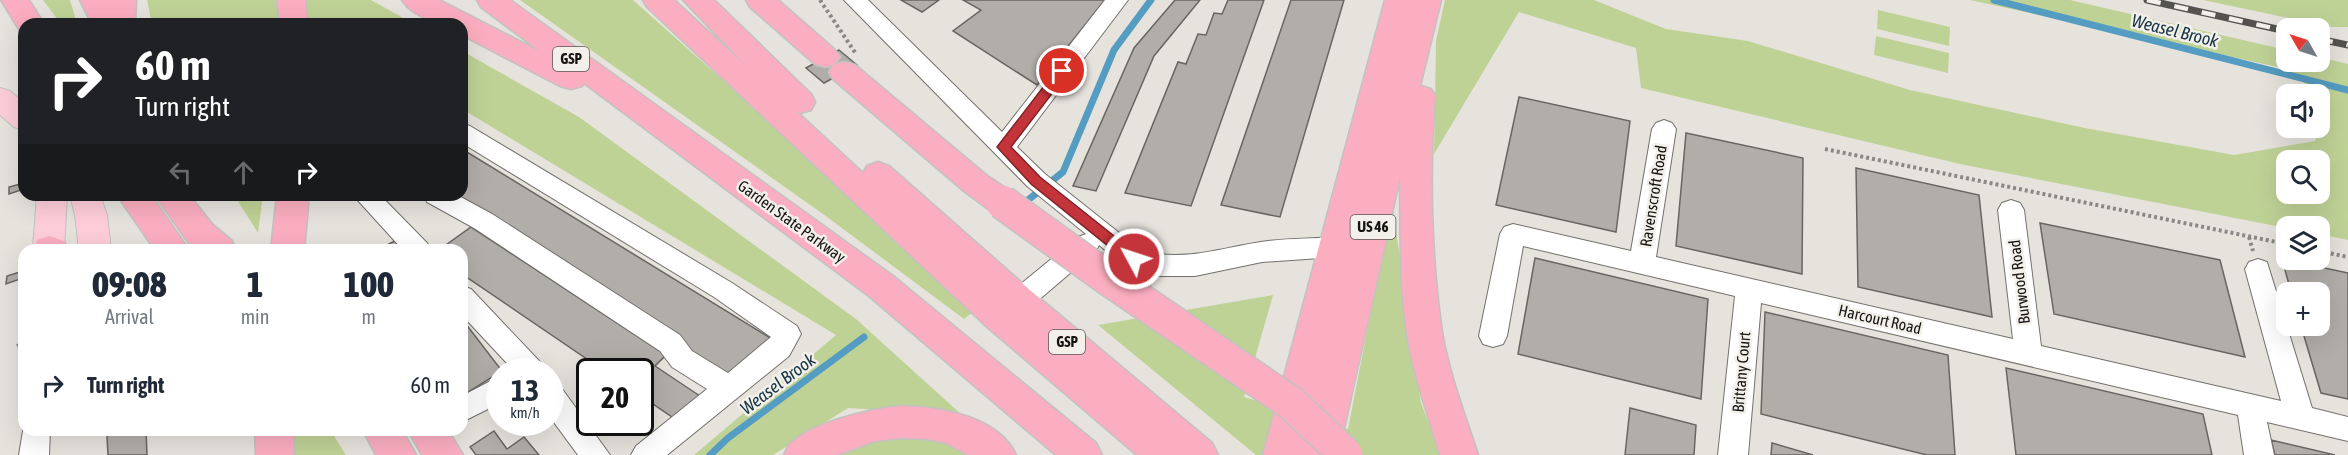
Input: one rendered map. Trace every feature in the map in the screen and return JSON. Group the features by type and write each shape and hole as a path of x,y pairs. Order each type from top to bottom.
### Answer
{"highway":[{"path":"15,0 26,18"},
{"path":"94,0 103,18"},
{"path":"121,18 122,0"},
{"path":"291,0 293,18"},
{"path":"416,0 452,18"},
{"name":"Garden State Parkway","path":"491,0 880,286 1083,455"},
{"path":"657,0 997,315 1164,455"},
{"name":"GSP","path":"697,0 796,99 1019,301 1199,455"},
{"path":"760,0 842,62 966,176 1106,277 1291,403 1346,455"},
{"name":"US 46","path":"1282,455 1400,0"},
{"path":"1428,0 1415,152 1420,290 1425,334 1435,380 1459,455"},
{"name":"US 46","path":"1319,455 1416,40 1428,0"},
{"path":"468,26 650,118"},
{"path":"137,201 169,244"},
{"path":"176,201 200,233 213,244"},
{"path":"289,244 292,201"},
{"path":"802,455 841,434 863,426 908,421 951,428 970,435 998,455"},
{"path":"274,436 275,455"},
{"path":"385,436 398,455"}],"main road":[{"path":"0,98 18,114"},
{"path":"50,244 52,201"},
{"path":"87,201 94,244"}],"street":[{"path":"855,0 1045,188 1134,259 1160,266 1195,266 1262,252 1335,247"},
{"path":"1004,147 1117,0"},
{"name":"Ravenscroft Road","path":"1642,263 1664,129"},
{"path":"468,136 723,290 788,333 779,348 646,455"},
{"path":"371,201 412,244"},
{"path":"447,201 483,221 670,343 682,359 729,388"},
{"name":"Burwood Road","path":"2011,210 2028,353"},
{"path":"1019,301 1101,232"},
{"name":"Harcourt Road","path":"1493,336 1513,234 2348,429"},
{"path":"2258,269 2300,417"},
{"name":"Brittany Court","path":"1733,455 1749,289"},
{"path":"468,303 519,358"},
{"path":"468,407 486,396"},
{"path":"2250,405 2259,455"},
{"path":"564,413 595,455"},
{"path":"34,455 36,436"}],"path":[{"path":"820,0 842,62"},
{"path":"1825,149 2276,242"},
{"path":"2330,253 2348,257"}],"green space":[{"path":"43,0 70,0 75,18 56,18"},
{"path":"147,0 371,0 403,18 151,18"},
{"path":"520,0 633,0 774,126 974,311 964,319 823,214"},
{"path":"1445,0 1594,0 1666,29 1748,41 1910,90 2085,128 2234,155 2315,141 2316,138 2330,138 2330,84 2305,84 2291,72 2330,72 2330,60 2348,64 2348,240 2330,236 2330,216 2276,216 2276,226 1960,164 1641,88 1636,48 1519,12 1434,154 1436,41"},
{"path":"1970,0 2070,0 2276,48 2276,67"},
{"path":"2203,0 2348,0 2348,27 2330,27 2330,18 2288,18"},
{"path":"1878,10 1950,27 1949,46 1877,29"},
{"path":"1876,36 1949,53 1948,73 1874,55"},
{"path":"468,54 579,117 856,319 962,415 848,408 773,455 694,455 836,335 468,113"},
{"path":"238,201 262,201 258,233"},
{"path":"1392,203 1421,403 1441,455 1256,455 1098,325 1273,295 1244,397 1348,429"},
{"path":"922,429 975,455 830,455 863,434"},
{"path":"283,436 334,436 346,455 283,455"}],"building":[{"path":"901,0 939,0 922,12"},
{"path":"963,0 1105,0 1037,85 953,31 981,10"},
{"path":"1175,0 1200,0 1154,56 1096,191 1073,186 1134,48"},
{"path":"1228,0 1264,0 1191,206 1125,193 1178,62 1186,64 1198,34 1206,35 1214,13 1222,14"},
{"path":"1291,0 1344,0 1280,217 1221,205"},
{"path":"839,50 857,65 824,83 806,68"},
{"path":"1519,97 1630,121 1616,232 1496,205"},
{"path":"1686,133 1803,158 1802,274 1676,246"},
{"path":"468,153 772,339 730,379 452,201 468,201"},
{"path":"1856,168 1979,195 1992,317 1858,287"},
{"path":"18,185 18,191 9,194 9,187"},
{"path":"2040,223 2220,260 2245,357 2054,314"},
{"path":"471,227 666,355 655,366 700,396 675,419 654,405 654,358 585,358 468,278 468,244 447,244"},
{"path":"400,238 404,244 389,244"},
{"path":"1535,258 1708,299 1701,399 1518,354"},
{"path":"2330,269 2348,273 2348,399 2321,393 2304,336 2330,336 2330,282 2288,282 2285,270"},
{"path":"18,273 18,280 6,284 7,276"},
{"path":"1765,312 1948,355 1955,455 1927,455 1761,414"},
{"path":"468,327 492,358 486,358 486,381 468,392"},
{"path":"2006,368 2203,414 2212,455 2016,455"},
{"path":"1630,408 1696,425 1694,455 1625,455"},
{"path":"107,436 146,436 147,455 108,455"},
{"path":"486,436 498,436 507,449 524,437 539,455 476,455 470,447"},
{"path":"2271,440 2335,455 2275,455"},
{"path":"1772,443 1813,455 1771,455"}],"waterway":[{"name":"Weasel Brook","path":"1023,204 1063,172 1114,50 1151,0"},
{"name":"Weasel Brook","path":"1994,0 2348,90"},
{"name":"Weasel Brook","path":"710,455 728,438 864,337"}],"railway":[{"path":"2147,0 2276,29"},
{"path":"2330,41 2348,45"}],"route":[{"path":"1062,71 1004,147 1036,180 1134,259"}]}
